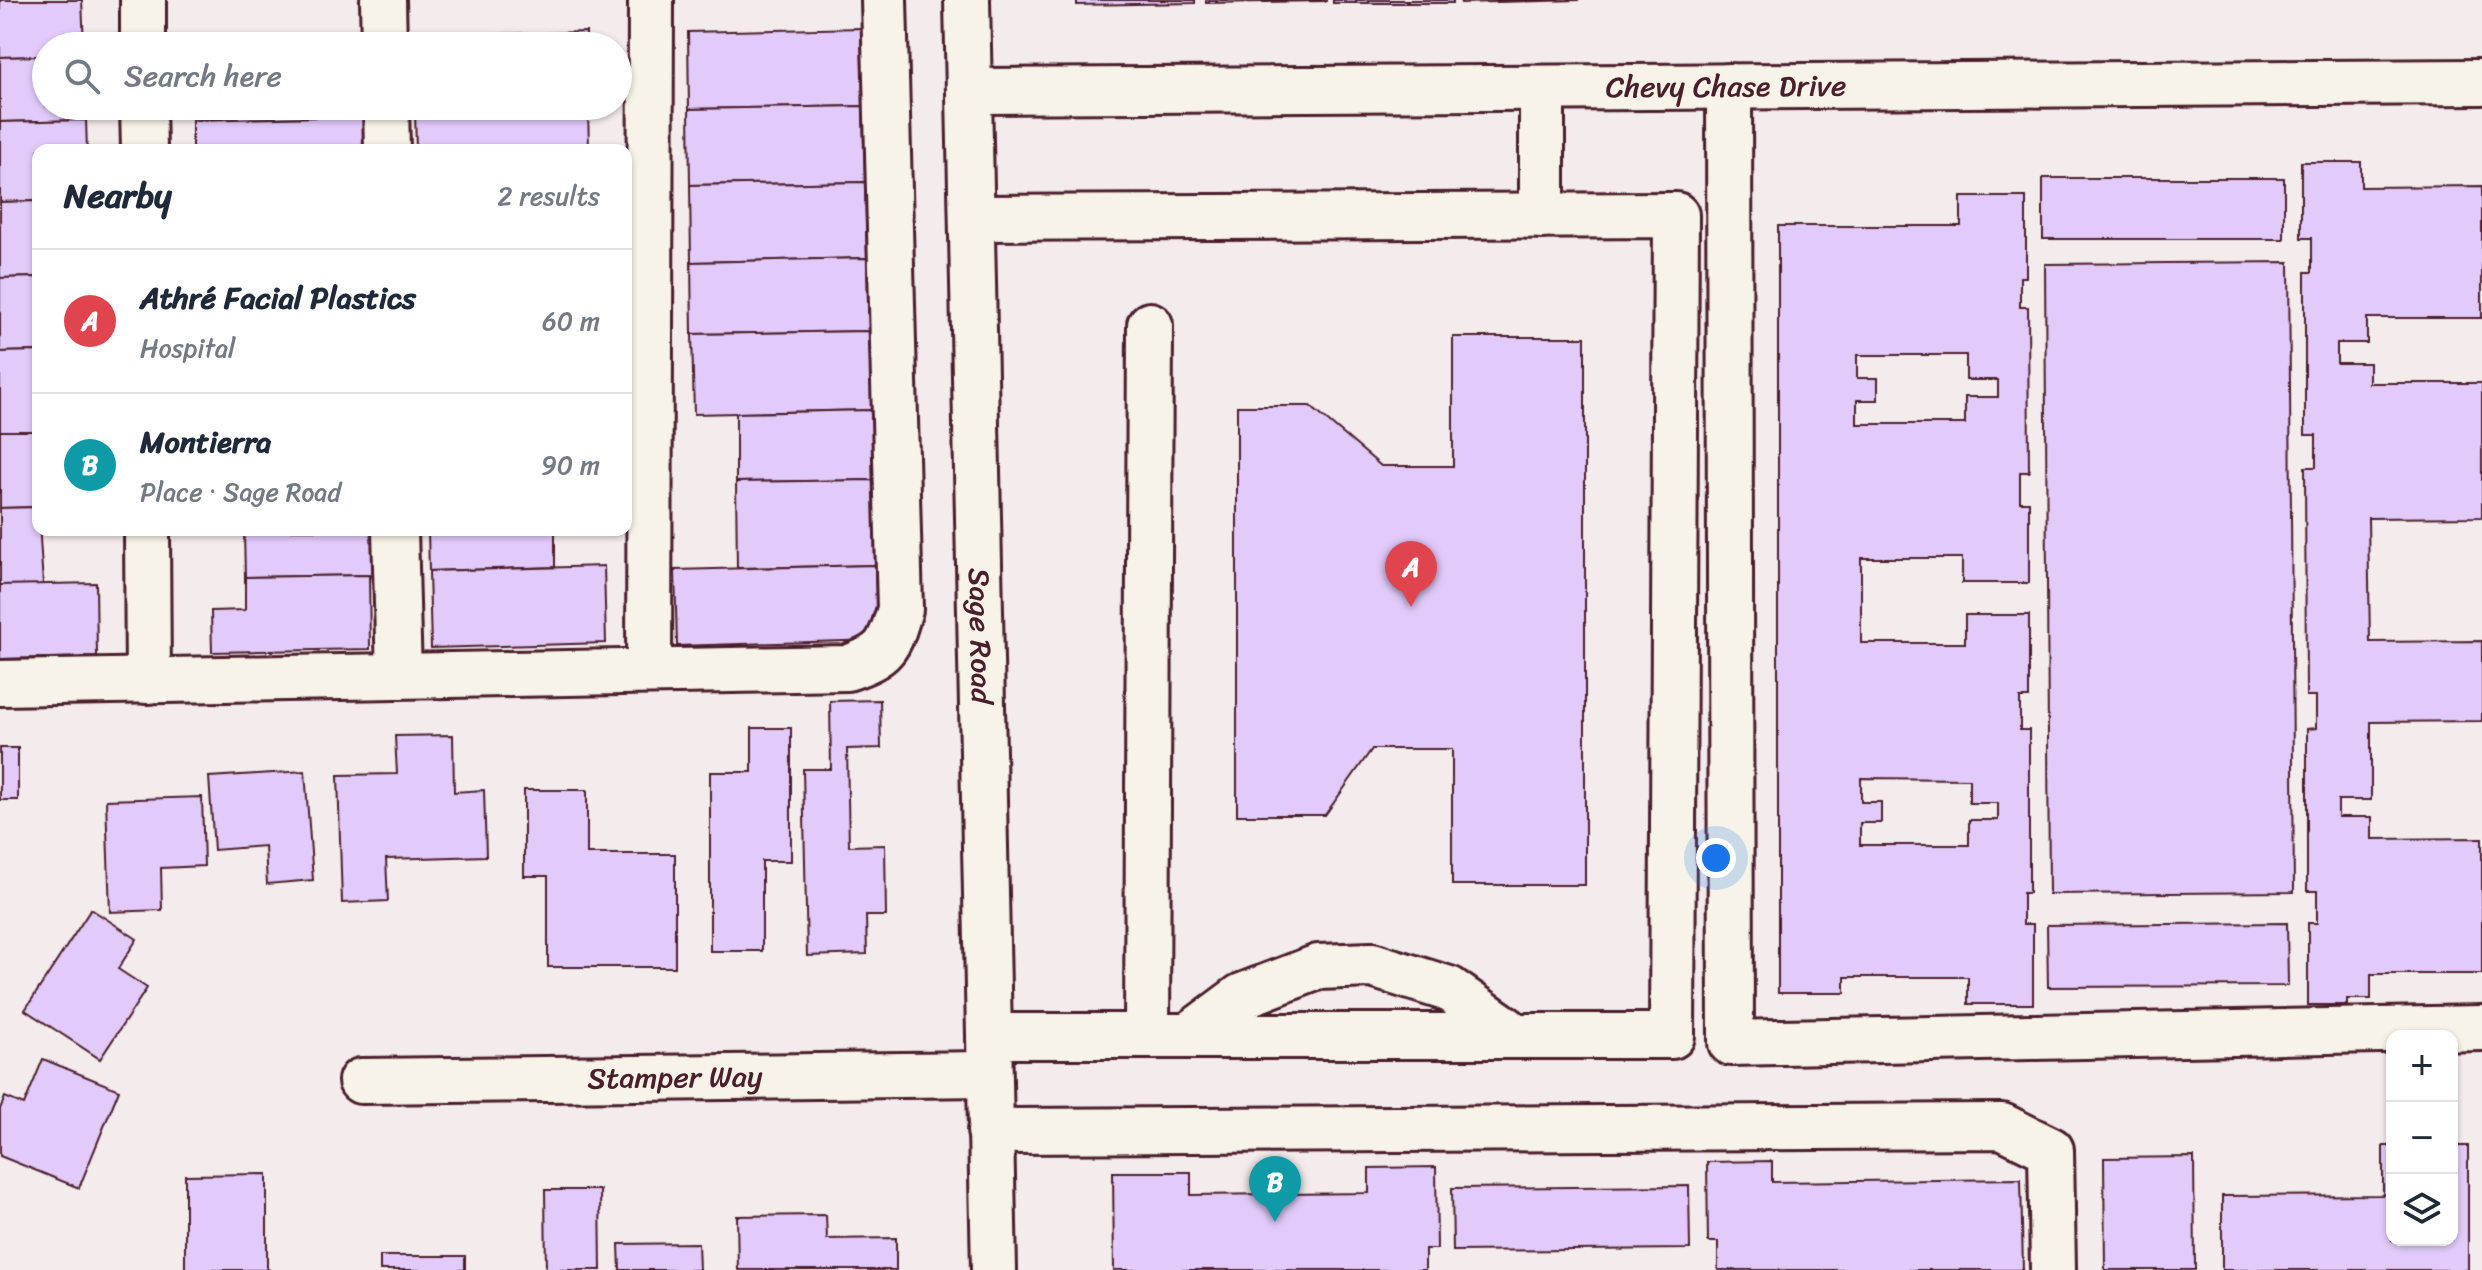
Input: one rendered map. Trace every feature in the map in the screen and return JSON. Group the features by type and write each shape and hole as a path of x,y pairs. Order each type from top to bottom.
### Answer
{"street":[{"path":"143,0 143,32"},
{"path":"383,0 384,32"},
{"path":"649,671 651,0"},
{"path":"0,683 847,668 877,658 891,641 900,609 884,0"},
{"name":"Sage Road","path":"967,0 994,1270"},
{"name":"Chevy Chase Drive","path":"970,91 2482,82"},
{"path":"1729,86 1731,1043 2482,1028"},
{"path":"972,218 1542,216 1542,88"},
{"path":"143,120 144,144"},
{"path":"386,120 387,144"},
{"name":"Stamper Way","path":"361,1081 989,1055 1168,1036 1672,1036 1676,215 1542,216"},
{"path":"1150,325 1168,1036 1242,996 1318,967 1372,965 1449,989 1516,1036"},
{"path":"147,536 148,681"},
{"path":"395,536 399,676"},
{"path":"990,1131 2002,1126 2051,1150 2053,1270"}],"building":[{"path":"0,0 82,0 83,32 32,32 32,56 0,57"},
{"path":"1077,0 1195,0 1195,3 1077,5"},
{"path":"1206,0 1326,0 1326,1 1206,3"},
{"path":"1333,0 1453,0 1453,3 1333,3"},
{"path":"1461,0 1579,0 1461,3"},
{"path":"861,28 863,106 689,109 688,32"},
{"path":"32,56 32,120 86,120 0,122 0,57"},
{"path":"863,106 865,182 690,185 689,109"},
{"path":"86,120 87,144 32,144 32,201 0,202 0,122"},
{"path":"192,120 363,120 364,144 192,144"},
{"path":"415,120 588,120 589,144 416,144"},
{"path":"2301,162 2361,162 2361,187 2482,186 2482,318 2367,318 2367,343 2337,343 2337,363 2369,363 2369,383 2482,383 2482,517 2368,518 2370,642 2482,641 2482,721 2371,722 2371,800 2338,800 2338,817 2372,817 2372,839 2482,838 2482,974 2371,974 2371,999 2347,999 2347,1005 2308,1005 2308,923 2317,923 2317,891 2307,891 2307,729 2316,728 2316,696 2306,696 2305,467 2316,467 2316,435 2305,435 2305,272 2312,272 2312,238 2301,238"},
{"path":"2043,178 2284,178 2284,239 2043,239"},
{"path":"865,182 867,258 691,262 690,185"},
{"path":"1961,197 2026,197 2026,277 2020,277 2020,307 2028,307 2029,472 2020,472 2020,502 2029,502 2029,583 1962,583 1962,558 1861,558 1861,643 1965,643 1965,615 2029,615 2029,698 2020,698 2020,730 2029,730 2029,893 2023,893 2023,924 2033,924 2033,1004 1968,1004 1968,977 1845,977 1845,993 1778,993 1778,226 1961,226","holes":["1857,355 1966,355 1966,380 1998,380 1998,397 1965,397 1965,424 1857,424 1857,400 1878,400 1878,378 1857,378","1861,778 1969,779 1969,803 1998,803 1998,820 1969,820 1969,845 1860,845 1860,823 1881,823 1881,802 1861,802"]},
{"path":"32,201 32,277 0,278 0,202"},
{"path":"867,258 869,331 692,334 691,262"},
{"path":"2289,262 2294,892 2049,894 2045,264"},
{"path":"32,277 32,351 0,352 0,278"},
{"path":"869,331 872,410 694,414 692,334"},
{"path":"1453,337 1585,337 1585,885 1452,885 1452,749 1372,749 1325,815 1237,815 1237,406 1310,406 1381,466 1453,466"},
{"path":"32,351 32,431 0,431 0,352"},
{"path":"872,410 874,480 736,482 736,413"},
{"path":"0,431 32,431 32,507 0,508"},
{"path":"874,480 875,565 737,568 736,482"},
{"path":"32,507 32,536 40,536 43,585 0,585 0,508"},
{"path":"244,536 375,536 376,575 245,577"},
{"path":"428,536 555,536 555,567 429,571"},
{"path":"875,565 877,640 677,646 675,570"},
{"path":"604,566 606,643 431,648 429,571"},
{"path":"369,575 370,649 212,652 211,611 245,610 245,577"},
{"path":"96,583 97,657 0,659 0,585"},
{"path":"880,700 881,748 847,749 849,846 885,845 886,916 866,916 867,954 807,956 803,769 831,769 830,701"},
{"path":"752,728 791,728 791,861 762,861 762,951 710,951 710,772 752,772"},
{"path":"453,735 454,792 484,790 486,856 386,859 388,901 342,903 338,775 397,774 395,736"},
{"path":"0,748 18,748 18,800 0,800"},
{"path":"305,771 313,880 267,884 265,846 214,850 209,777"},
{"path":"524,790 587,790 587,854 675,854 675,967 548,967 548,876 524,876"},
{"path":"202,797 204,866 161,868 162,910 110,912 106,800"},
{"path":"91,909 137,939 118,969 147,988 100,1059 25,1010"},
{"path":"2287,923 2288,986 2048,987 2047,925"},
{"path":"43,1059 119,1090 79,1188 0,1156 0,1109 5,1097 24,1105"},
{"path":"2383,1146 2386,1146 2386,1246 2458,1246 2458,1146 2468,1146 2468,1270 2222,1270 2222,1196 2383,1195"},
{"path":"2194,1157 2195,1270 2105,1270 2104,1158"},
{"path":"1772,1161 1772,1182 2021,1179 2023,1270 1718,1270 1718,1242 1708,1242 1707,1162"},
{"path":"1436,1167 1437,1249 1425,1249 1425,1270 1114,1270 1113,1172 1191,1172 1191,1195 1369,1193 1369,1168"},
{"path":"267,1174 267,1269 270,1270 185,1270 185,1175"},
{"path":"1689,1186 1690,1249 1453,1251 1452,1188"},
{"path":"545,1190 600,1190 601,1270 546,1270"},
{"path":"826,1215 827,1239 896,1238 896,1270 738,1270 737,1216"},
{"path":"698,1243 699,1270 620,1270 619,1244"},
{"path":"380,1256 465,1256 465,1270 380,1270"}],"place":[{"name":"Athré Facial Plastics","path":"1411,607"},
{"name":"Montierra","path":"1275,1222"}]}
